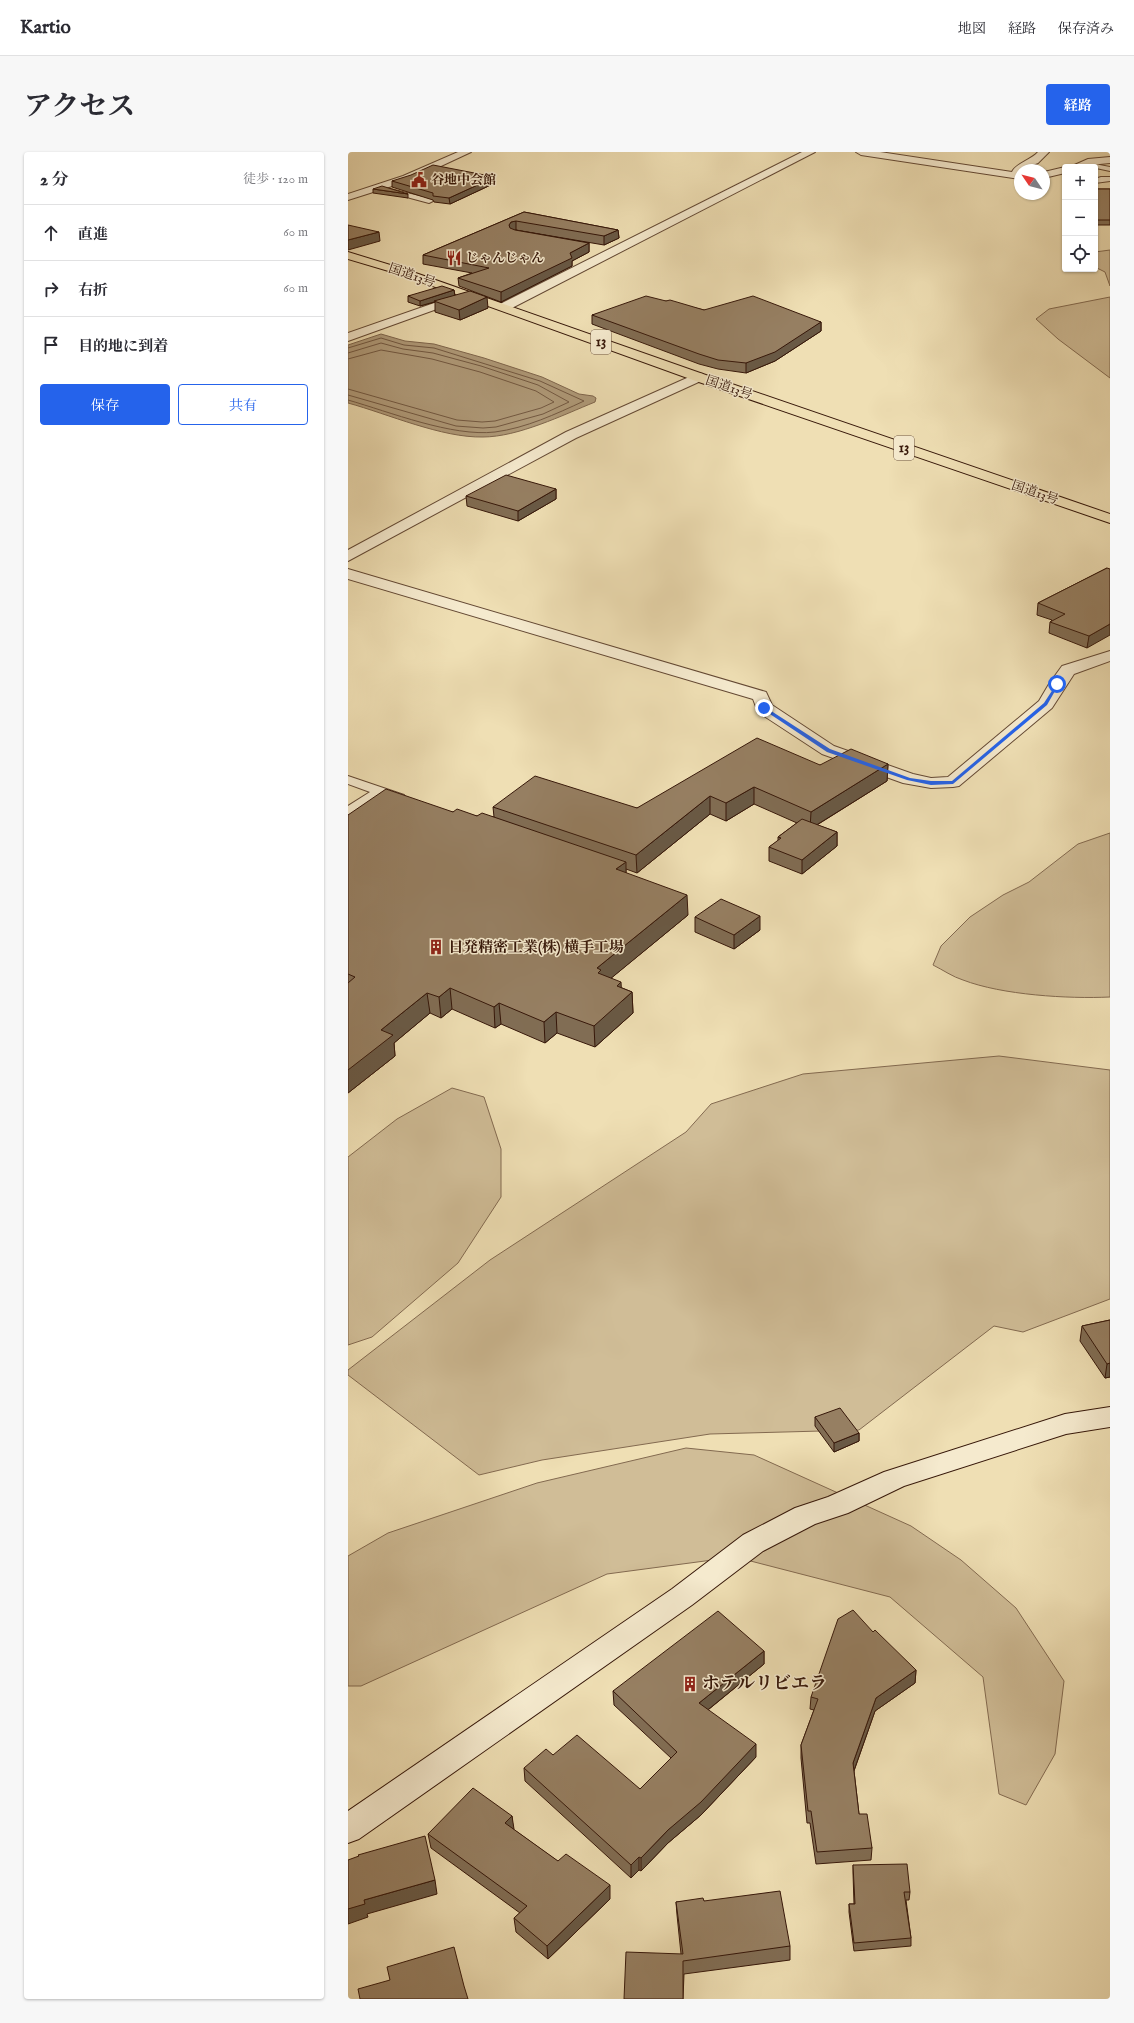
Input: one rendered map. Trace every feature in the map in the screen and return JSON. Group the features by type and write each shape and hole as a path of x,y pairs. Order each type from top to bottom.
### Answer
{"highway":[{"name":"国道13号","path":"348,255 406,273 698,377 1110,519"}],"street":[{"path":"348,197 407,178 449,155 466,152"},
{"path":"504,307 810,152"},
{"path":"861,152 889,154 1014,175"},
{"path":"1029,164 1035,161 1044,152"},
{"path":"1083,164 1101,160 1110,160"},
{"path":"1050,174 1062,171"},
{"path":"592,247 615,252"},
{"path":"348,337 444,303 471,297"},
{"path":"348,556 571,435 698,377"},
{"path":"348,574 760,696 764,708 828,750 909,779 931,783 953,782 1046,704 1057,684 1068,670 1110,656"},
{"path":"348,1829 682,1597 753,1544 805,1516 838,1505 894,1479 1065,1424 1110,1417"}],"lane":[{"path":"1098,167 1110,169"},
{"path":"1098,180 1110,181"},
{"path":"380,187 407,196 429,201"},
{"path":"348,780 409,801"},
{"path":"348,812 379,791"}],"shaded area":[{"path":"1110,250 1110,286 1105,272 1098,268 1098,252"},
{"path":"1110,297 1110,378 1058,339 1036,319 1049,309"},
{"path":"1110,833 1110,997 1035,995 997,989 959,979 933,965 941,946 970,917 1003,895 1029,882 1078,844"},
{"path":"999,1056 1110,1070 1110,1299 1023,1332 994,1326 859,1430 710,1434 542,1460 479,1475 348,1375 348,1370 490,1260 686,1132 711,1104 803,1074"},
{"path":"452,1088 484,1097 501,1149 501,1197 458,1263 372,1337 348,1345 348,1157 397,1119"},
{"path":"686,1448 754,1455 911,1526 961,1560 1016,1608 1064,1681 1055,1754 1026,1805 999,1794 983,1677 890,1597 735,1557 607,1574 361,1686 348,1686 348,1556 388,1533 537,1483"}],"water":[{"path":"381,334 405,341 434,344 484,358 542,377 579,394 593,396 596,398 595,402 555,419 525,429 497,436 483,437 450,434 433,430 348,403 348,345"}],"building":[{"path":"433,165 495,177 449,198 433,196 433,193 392,181 411,175"},
{"path":"382,186 408,194 373,189"},
{"path":"1098,189 1110,189 1110,220 1098,220"},
{"path":"524,212 618,230 604,236 516,221 511,222 509,225 510,228 515,230 589,243 570,253 572,258 501,292 458,278 489,268 423,255"},
{"path":"348,225 379,232 348,240"},
{"path":"442,286 454,290 420,301 408,296"},
{"path":"470,291 487,297 459,310 434,301"},
{"path":"646,296 666,301 670,300 704,310 753,296 821,322 775,352 746,363 718,360 592,315"},
{"path":"506,475 556,489 518,511 466,496"},
{"path":"1107,568 1110,569 1110,624 1089,636 1050,622 1065,614 1038,603"},
{"path":"757,738 820,765 851,749 888,764 811,812 754,787 726,803 710,796 636,855 493,807 535,776 637,808"},
{"path":"386,789 453,812 457,809 477,816 482,813 626,862 616,869 687,895 597,968 601,970 598,973 621,982 617,986 632,992 594,1026 556,1012 544,1022 499,1003 494,1007 450,988 439,997 427,993 381,1030 393,1035 348,1070 348,983 355,977 348,974 348,815"},
{"path":"802,819 837,832 802,860 769,847 781,838 778,837"},
{"path":"721,899 760,916 734,935 695,917"},
{"path":"1110,1320 1110,1363 1107,1364 1082,1326"},
{"path":"840,1408 859,1433 834,1443 815,1417"},
{"path":"853,1610 873,1632 875,1630 916,1670 876,1698 853,1763 859,1814 867,1814 872,1848 817,1852 811,1811 808,1811 801,1745 818,1699 811,1697 838,1619"},
{"path":"718,1611 764,1651 699,1703 756,1744 701,1802 668,1830 641,1858 639,1857 631,1865 524,1768 546,1749 553,1755 577,1735 640,1789 677,1752 613,1691"},
{"path":"473,1788 512,1816 505,1823 558,1861 566,1854 610,1885 547,1946 514,1918 527,1906 428,1834"},
{"path":"425,1836 435,1880 364,1900 365,1904 348,1909 348,1860 359,1856 358,1855"},
{"path":"907,1864 910,1892 904,1892 911,1938 854,1943 849,1904 855,1904 853,1865"},
{"path":"780,1891 790,1946 683,1961 683,1999 624,1999 626,1952 683,1954 676,1902 703,1898 704,1901"},
{"path":"454,1947 468,1999 360,1999 358,1989 390,1980 387,1967"}],"place":[{"name":"谷地中会館","path":"419,180"},
{"name":"じゃんじゃん","path":"454,258"},
{"name":"日発精密工業(株) 横手工場","path":"436,947"},
{"name":"ホテルリビエラ","path":"690,1684"}],"route":[{"path":"764,708 828,750 909,779 931,783 953,782 1046,704 1057,684"}]}
